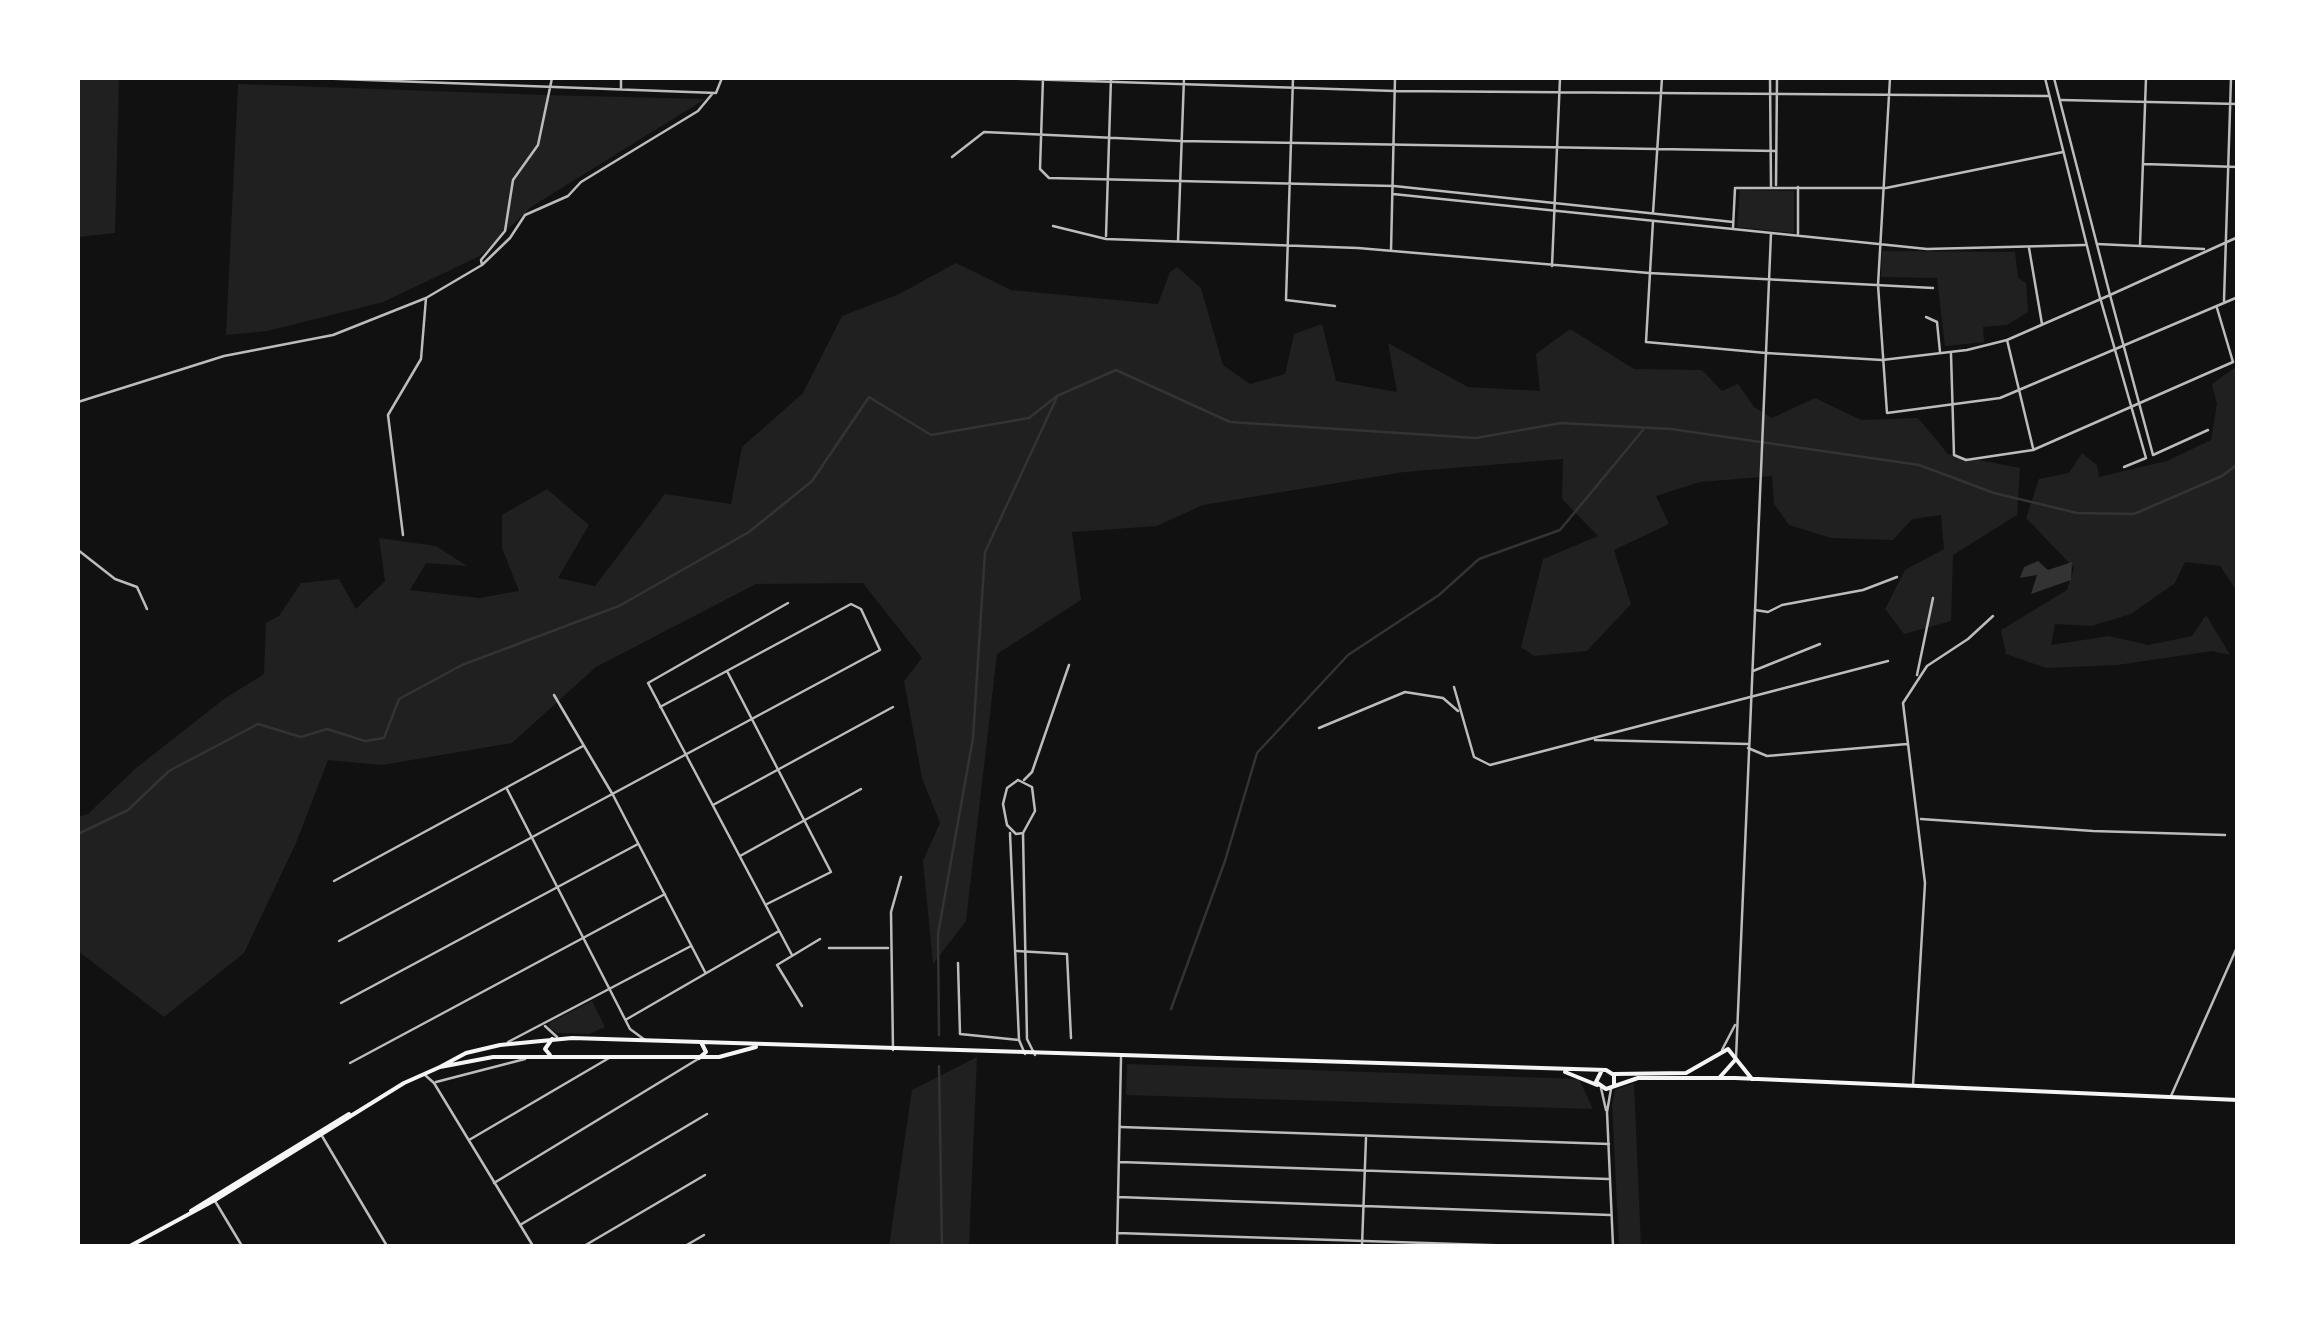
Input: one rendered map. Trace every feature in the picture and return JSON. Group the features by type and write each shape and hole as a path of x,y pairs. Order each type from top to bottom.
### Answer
{"main road":[{"path":"552,1039 546,1049 555,1057"},
{"path":"440,1067 466,1053 560,1039 1674,1074 1704,1065 1722,1050 1730,1050 1752,1079"},
{"path":"699,1058 706,1052 701,1042"},
{"path":"130,1246 214,1200 284,1151 440,1067 480,1058 724,1057 760,1045"},
{"path":"1710,1079 1728,1073 1736,1059"},
{"path":"1704,1065 1710,1079"},
{"path":"1565,1072 1599,1086 1638,1078 1752,1079 2238,1100"},
{"path":"1599,1086 1601,1072"},
{"path":"1612,1073 1613,1086"},
{"path":"190,1212 219,1190 321,1135 353,1113"},
{"path":"284,1151 294,1150"},
{"path":"214,1200 219,1190"},
{"path":"202,1201 214,1200"}],"street":[{"path":"313,78 714,93"},
{"path":"498,78 498,84"},
{"path":"482,264 481,260 505,231 512,180 538,145 552,78"},
{"path":"590,78 590,88"},
{"path":"621,78 621,89"},
{"path":"78,402 224,356 333,335 426,298 482,264 510,238 525,215 568,196 652,136 698,112 722,78"},
{"path":"992,78 1395,91 2050,96"},
{"path":"1178,242 1184,78"},
{"path":"1292,78 1286,300 1334,306"},
{"path":"1390,251 1395,78"},
{"path":"1552,266 1560,78"},
{"path":"1662,78 1646,342 1882,360 1941,354 2007,340 2238,237"},
{"path":"1770,78 1774,186"},
{"path":"1773,95 1776,78"},
{"path":"1890,78 1878,285 1883,406 1887,413 1952,406 2019,390 2238,297"},
{"path":"2045,78 2100,299 2146,458"},
{"path":"2054,78 2078,185 2153,455"},
{"path":"2140,245 2146,78"},
{"path":"2224,303 2231,78"},
{"path":"1043,79 1042,175 1394,186 1733,222"},
{"path":"1106,238 1111,80"},
{"path":"2059,100 2238,104"},
{"path":"2056,119 2063,116"},
{"path":"2059,133 2066,130"},
{"path":"952,157 984,132 1290,144 1773,151"},
{"path":"1733,230 1735,188 1886,188 2064,152"},
{"path":"2143,164 2238,167"},
{"path":"2068,171 2075,169"},
{"path":"2072,186 2078,185"},
{"path":"1798,187 1798,236"},
{"path":"1393,194 1927,249 2087,245"},
{"path":"1053,226 1106,238 1390,251 1649,273 1933,288"},
{"path":"1736,1059 1772,232"},
{"path":"2096,244 2209,250"},
{"path":"2029,246 2042,326"},
{"path":"403,536 388,415 420,359 426,298"},
{"path":"1951,352 1953,449 1958,458 2033,450 2233,362 2217,306"},
{"path":"1926,317 1937,322 1941,354"},
{"path":"2007,340 2033,450"},
{"path":"2124,467 2208,430"},
{"path":"78,550 116,578 137,587 146,609"},
{"path":"1754,610 1768,612 1782,605 1884,584 1898,577"},
{"path":"1917,677 1933,598"},
{"path":"788,603 648,683 792,955"},
{"path":"339,941 880,650 858,604 852,604 660,706"},
{"path":"1913,1086 1925,883 1903,704 1927,666 1968,640 1992,616"},
{"path":"1752,671 1820,644"},
{"path":"1918,657 1927,666"},
{"path":"1454,687 1474,757 1490,765 1888,662"},
{"path":"1024,780 1069,665"},
{"path":"726,670 831,872 765,905"},
{"path":"1318,728 1405,692 1443,698 1460,713"},
{"path":"554,695 613,794 705,972"},
{"path":"712,806 893,707"},
{"path":"1593,740 1748,746 1767,756 1907,744"},
{"path":"334,881 583,746"},
{"path":"1024,780 1011,784 1004,794 1014,898 1019,1040 1025,1054"},
{"path":"1024,780 1032,787 1035,811 1023,833 1022,898 1027,1039 1035,1055"},
{"path":"507,789 630,1029 645,1040"},
{"path":"739,856 861,790"},
{"path":"1919,819 2094,832 2225,835"},
{"path":"1010,833 1023,833"},
{"path":"342,1003 638,844"},
{"path":"893,1050 891,912 901,877"},
{"path":"350,1062 664,894"},
{"path":"1014,898 1022,898"},
{"path":"626,1020 779,931"},
{"path":"802,1006 777,965 820,939"},
{"path":"2171,1097 2238,945"},
{"path":"502,1045 691,946"},
{"path":"829,948 890,948"},
{"path":"1017,951 1067,954 1071,1038"},
{"path":"958,963 960,1034 1019,1040"},
{"path":"1018,1016 1026,1016"},
{"path":"1722,1050 1736,1019"},
{"path":"545,1024 560,1039"},
{"path":"619,1040 630,1029"},
{"path":"434,1082 528,1058"},
{"path":"468,1140 609,1058"},
{"path":"494,1183 699,1058"},
{"path":"1117,1246 1121,1058"},
{"path":"423,1073 434,1082 533,1246"},
{"path":"1599,1086 1609,1144 1613,1246"},
{"path":"1606,1112 1613,1086"},
{"path":"520,1225 707,1114"},
{"path":"1121,1127 1609,1144"},
{"path":"321,1135 387,1246"},
{"path":"1362,1246 1366,1137"},
{"path":"1120,1162 1610,1180"},
{"path":"584,1246 705,1175"},
{"path":"1118,1197 1612,1216"},
{"path":"214,1200 242,1246"},
{"path":"1117,1232 1519,1246"},
{"path":"685,1246 704,1235"}],"shaded area":[{"path":"78,78 119,78 115,233 78,237"},
{"path":"238,84 705,99 531,207 480,256 383,302 267,331 226,335"},
{"path":"1740,190 1794,191 1794,233 1737,227"},
{"path":"1882,251 2015,252 2018,278 2026,283 2028,312 2007,325 1983,327 1984,342 1945,346 1937,278 1881,277"},
{"path":"956,263 1011,290 1158,304 1170,272 1177,267 1201,288 1223,365 1250,384 1285,374 1294,334 1322,324 1336,381 1397,392 1388,343 1468,387 1540,391 1536,354 1570,329 1634,369 1702,370 1722,391 1738,384 1754,407 1772,418 1815,398 1861,420 1918,418 1948,454 2020,468 2017,515 1953,555 1951,621 1904,634 1885,609 1905,570 1944,549 1941,515 1912,519 1893,540 1831,538 1789,525 1774,504 1772,476 1700,482 1656,496 1669,524 1614,550 1631,604 1587,651 1534,656 1521,647 1543,559 1598,536 1562,499 1563,459 1404,472 1203,505 1157,526 1072,532 1081,600 997,654 966,921 933,964 923,861 940,823 922,778 904,681 922,658 863,583 756,584 596,667 512,743 382,765 328,760 296,843 244,953 164,1017 78,951 78,817 88,814 136,768 224,699 264,674 266,623 279,616 301,583 339,579 356,609 385,581 379,538 436,546 467,566 426,563 410,590 479,598 519,591 502,548 502,515 547,489 589,525 558,578 595,586 665,494 731,504 742,447 803,393 842,316 899,294"},
{"path":"2237,366 2237,591 2220,566 2185,562 2175,583 2131,614 2091,626 2055,624 2051,645 2109,636 2148,645 2192,636 2206,615 2230,655 2213,651 2117,665 2046,668 2006,654 2001,630 2067,590 2074,568 2026,518 2039,479 2069,473 2082,453 2097,465 2099,477 2167,461 2211,440 2217,404 2212,384"},
{"path":"2038,561 2048,570 2072,562 2071,580 2031,594 2037,575 2020,578 2024,567"},
{"path":"592,1001 605,1027 589,1034 557,1033 550,1028 549,1023"},
{"path":"977,1057 969,1246 889,1246 912,1090"},
{"path":"1127,1064 1579,1079 1593,1109 1126,1095"},
{"path":"1634,1083 1641,1246 1619,1246 1612,1105 1615,1090"}],"waterway":[{"path":"78,834 128,810 169,771 258,724 301,737 327,729 365,741 384,738 399,699 462,665 619,606 749,532 812,481 869,397 931,435 1029,418 1057,396 1116,370 1230,422 1476,438 1561,423 1671,429 1919,465 1994,493 2077,513 2134,514 2222,476 2238,464"},
{"path":"939,1035 938,934 973,738 985,552 1057,397"},
{"path":"1171,1009 1225,861 1257,753 1348,655 1439,595 1479,559 1560,530 1643,430"},
{"path":"939,1066 942,1246"}]}
